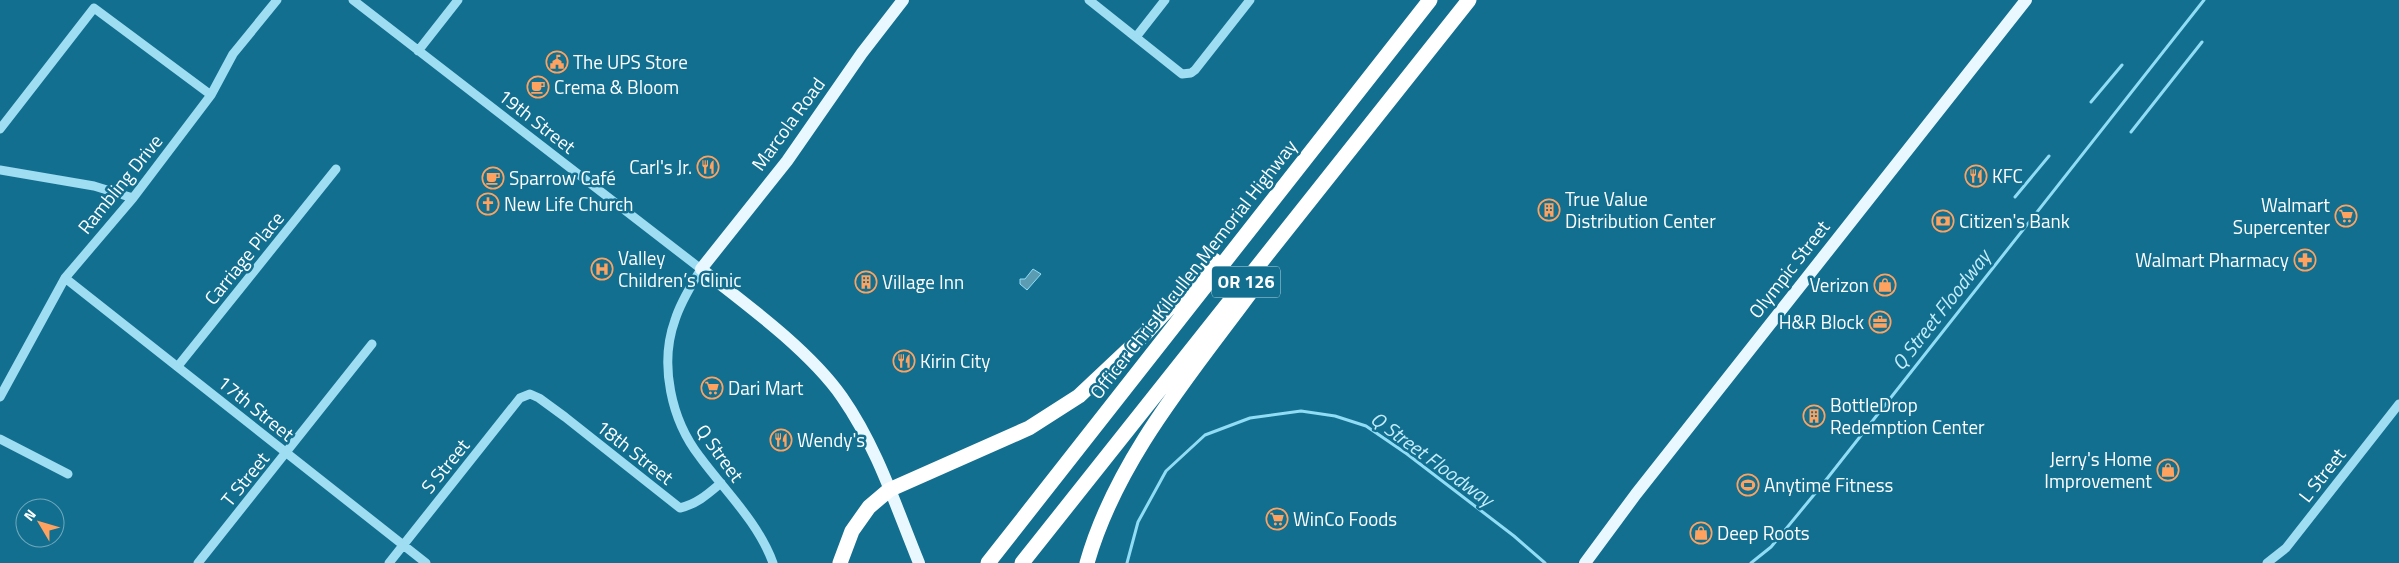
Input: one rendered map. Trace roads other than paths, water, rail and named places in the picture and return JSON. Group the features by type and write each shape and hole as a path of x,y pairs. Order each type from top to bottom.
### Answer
{"highway":[{"name":"Officer Chris Kilcullen Memorial Highway","path":"988,563 1430,0"},
{"name":"OR 126","path":"1022,563 1469,0"},
{"path":"1087,563 1109,503 1140,445 1360,138"},
{"path":"840,563 852,531 869,507 889,490 1029,428 1079,396 1146,333 1283,186"}],"main road":[{"name":"Marcola Road","path":"701,269 787,161 862,53 903,0"},
{"name":"Olympic Street","path":"1585,563 1636,494 2026,0"},
{"path":"701,269 819,370 842,397 878,460 920,563"}],"street":[{"name":"Rambling Drive","path":"0,397 65,278 133,198 211,95 233,54 277,0"},
{"name":"19th Street","path":"352,0 478,95 701,269"},
{"path":"418,51 458,0"},
{"path":"1089,0 1182,74 1191,73 1250,0"},
{"path":"1136,37 1165,0"},
{"path":"0,129 94,8 211,95"},
{"name":"Carriage Place","path":"178,366 336,169"},
{"path":"0,170 94,186 133,198"},
{"name":"Q Street","path":"701,269 685,295 674,321 670,341 668,375 675,408 684,431 698,455 755,529 768,550 773,563"},
{"name":"17th Street","path":"65,278 426,563"},
{"name":"T Street","path":"198,563 372,344"},
{"name":"18th Street","path":"530,394 539,398 565,417 680,508 700,500 721,483"},
{"name":"S Street","path":"389,563 520,398 530,394"},
{"name":"L Street","path":"2267,563 2286,548 2399,404"},
{"path":"0,439 68,474"}],"water":[{"path":"1033,269 1041,274 1027,290 1020,284 1020,279 1025,279"}],"waterway":[{"name":"Q Street Floodway","path":"1751,563 1771,547 1822,485 2204,0"},
{"path":"2131,132 2202,42"},
{"path":"2091,102 2122,65"},
{"path":"2015,197 2049,156"},
{"name":"Q Street Floodway","path":"1127,563 1138,522 1166,471 1205,435 1250,418 1301,411 1335,416 1366,426 1407,454 1514,536 1545,563"}],"place":[{"name":"The UPS Store","path":"557,62"},
{"name":"Crema & Bloom","path":"538,87"},
{"name":"Carl's Jr.","path":"708,167"},
{"name":"KFC","path":"1976,176"},
{"name":"Sparrow Café","path":"493,178"},
{"name":"New Life Church","path":"488,204"},
{"name":"True Value Distribution Center","path":"1549,210"},
{"name":"Walmart Supercenter","path":"2346,216"},
{"name":"Citizen's Bank","path":"1943,221"},
{"name":"Walmart Pharmacy","path":"2305,260"},
{"name":"Valley Children’s Clinic","path":"602,269"},
{"name":"Village Inn","path":"866,282"},
{"name":"Verizon","path":"1885,285"},
{"name":"H&R Block","path":"1880,322"},
{"name":"Kirin City","path":"904,361"},
{"name":"Dari Mart","path":"712,388"},
{"name":"BottleDrop Redemption Center","path":"1814,416"},
{"name":"Wendy's","path":"781,440"},
{"name":"Jerry's Home Improvement","path":"2168,470"},
{"name":"Anytime Fitness","path":"1748,485"},
{"name":"WinCo Foods","path":"1277,519"},
{"name":"Deep Roots","path":"1701,533"}]}
